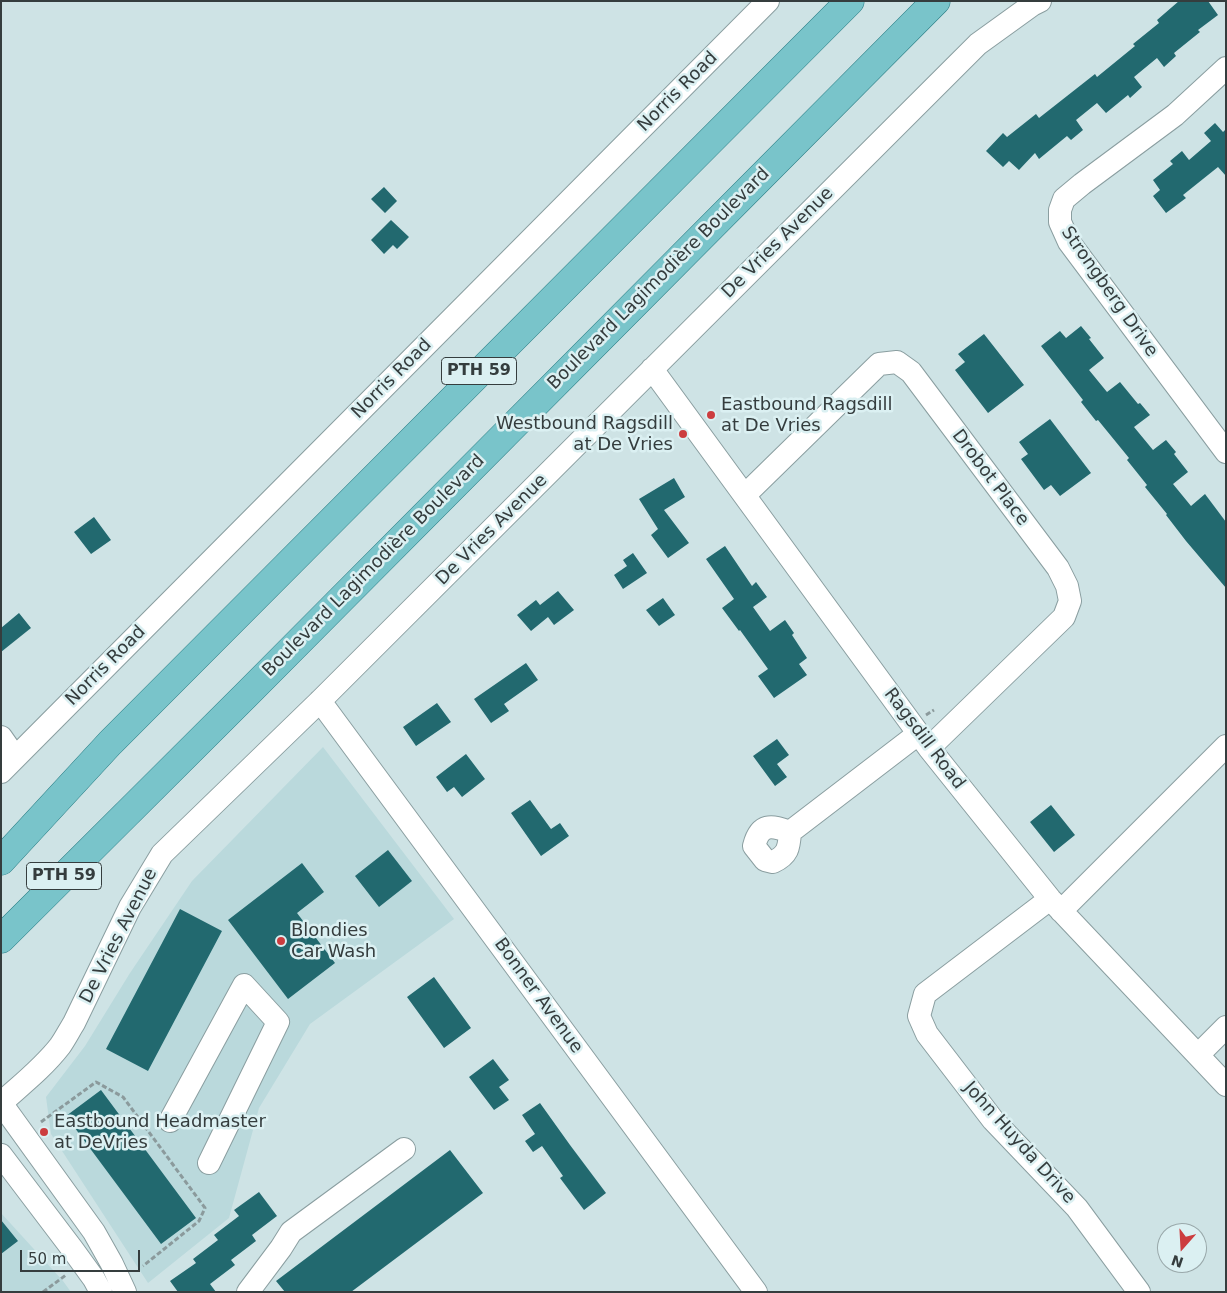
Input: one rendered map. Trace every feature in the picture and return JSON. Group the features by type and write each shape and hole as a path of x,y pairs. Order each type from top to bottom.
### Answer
{"main road":[{"name":"PTH 59","path":"1,861 117,736 850,1"},
{"name":"Boulevard Lagimodière Boulevard","path":"1,939 936,1"}],"street":[{"name":"Norris Road","path":"8,764 768,1"},
{"name":"De Vries Avenue","path":"1,1103 42,1066 65,1038 130,907 162,854 320,701 978,44 1040,1"},
{"name":"Strongberg Drive","path":"1226,68 1174,115 1064,199 1060,210 1060,222 1069,242 1226,452"},
{"name":"Drobot Place","path":"745,494 879,364 897,362 911,372 1058,568 1068,586 1070,601 1064,617 923,741 790,832"},
{"name":"Ragsdill Road","path":"652,369 745,494 923,741 1056,905 1226,1085"},
{"name":"Bonner Avenue","path":"320,701 756,1292"},
{"path":"1,737 8,764"},
{"name":"John Huyda Drive","path":"1140,1292 1077,1208 994,1120 927,1034 919,1016 925,994 1056,905 1226,746"},
{"path":"170,1121 244,985 278,1022 209,1163"},
{"path":"1198,1055 1226,1027"},
{"path":"1,1103 94,1232 125,1292"},
{"path":"248,1292 291,1232 404,1149"},
{"path":"1,1155 94,1279 101,1292"},
{"path":"58,1230 81,1213"}],"path":[{"path":"41,1122 96,1082 123,1097 205,1208 199,1221 143,1266"},
{"path":"43,1292 66,1275"}],"shaded area":[{"path":"323,747 454,919 310,1024 259,1108 229,1218 148,1283 51,1134 46,1097 85,1046 130,973 192,881"},
{"path":"1,1213 63,1281 71,1292 1,1292"}],"building":[{"path":"1179,1 1208,1 1218,15 1198,30 1200,32 1174,53 1176,56 1164,67 1157,58 1134,77 1142,87 1130,98 1128,95 1106,113 1097,103 1076,120 1083,130 1071,140 1067,136 1039,159 1035,153 1019,170 1009,161 1003,167 986,151 1003,133 1007,137 1036,114 1039,118 1095,74 1097,77 1135,46 1133,44 1159,23 1157,20"},
{"path":"1215,123 1223,132 1226,129 1226,176 1218,167 1183,195 1186,198 1166,213 1153,196 1160,190 1153,180 1173,164 1170,161 1182,151 1189,160 1211,141 1204,133"},
{"path":"384,187 397,201 385,213 371,199"},
{"path":"391,220 409,237 397,249 393,245 384,254 371,240"},
{"path":"1081,326 1104,358 1089,370 1107,392 1120,382 1150,415 1134,427 1153,450 1166,440 1188,472 1173,484 1191,506 1205,494 1226,522 1226,588 1166,515 1145,487 1147,485 1127,460 1129,458 1081,402 1083,400 1041,346 1060,331 1066,338"},
{"path":"984,334 1024,385 988,413 955,370 965,362 958,354"},
{"path":"1050,419 1091,473 1060,496 1051,485 1044,490 1021,459 1028,454 1019,442"},
{"path":"674,478 685,497 664,510 689,543 668,558 651,535 658,529 639,499"},
{"path":"94,517 111,540 91,554 74,532"},
{"path":"725,546 752,586 756,582 767,597 753,607 770,631 785,620 807,658 799,664 807,675 774,698 758,676 768,669 722,608 734,599 706,559"},
{"path":"633,553 647,573 623,589 614,575 627,566 623,560"},
{"path":"558,591 574,610 554,625 548,617 531,631 517,615 536,600 540,605"},
{"path":"663,598 675,615 659,626 646,610"},
{"path":"19,613 31,628 1,652 1,628"},
{"path":"526,663 538,680 504,704 509,711 491,723 474,699"},
{"path":"437,703 451,722 416,746 403,727"},
{"path":"777,739 789,755 777,764 787,777 775,786 753,756"},
{"path":"466,754 485,779 462,797 454,787 447,792 436,777"},
{"path":"530,800 551,829 560,823 569,836 541,856 511,813"},
{"path":"1051,805 1075,835 1054,852 1030,822"},
{"path":"388,850 412,881 379,907 355,876"},
{"name":"Blondies Car Wash","path":"302,863 324,892 297,913 335,963 288,999 228,920"},
{"path":"180,909 222,931 148,1071 106,1049"},
{"path":"434,977 471,1028 444,1048 407,997"},
{"path":"493,1059 509,1080 499,1087 509,1100 494,1110 469,1077"},
{"path":"101,1090 196,1218 161,1244 66,1116"},
{"path":"540,1103 606,1193 584,1210 560,1178 563,1176 542,1146 533,1152 525,1141 535,1134 522,1115"},
{"path":"450,1150 483,1193 351,1292 285,1292 276,1281"},
{"path":"259,1192 277,1216 252,1235 256,1241 231,1260 235,1265 210,1284 216,1292 178,1292 170,1281 196,1263 193,1259 218,1240 214,1235 239,1216 234,1210"},
{"path":"1,1220 18,1241 1,1254"}],"place":[{"name":"Eastbound Ragsdill at De Vries","path":"711,415"},
{"name":"Westbound Ragsdill at De Vries","path":"683,434"},
{"name":"Blondies Car Wash","path":"281,941"},
{"name":"Eastbound Headmaster at DeVries","path":"44,1132"}]}
